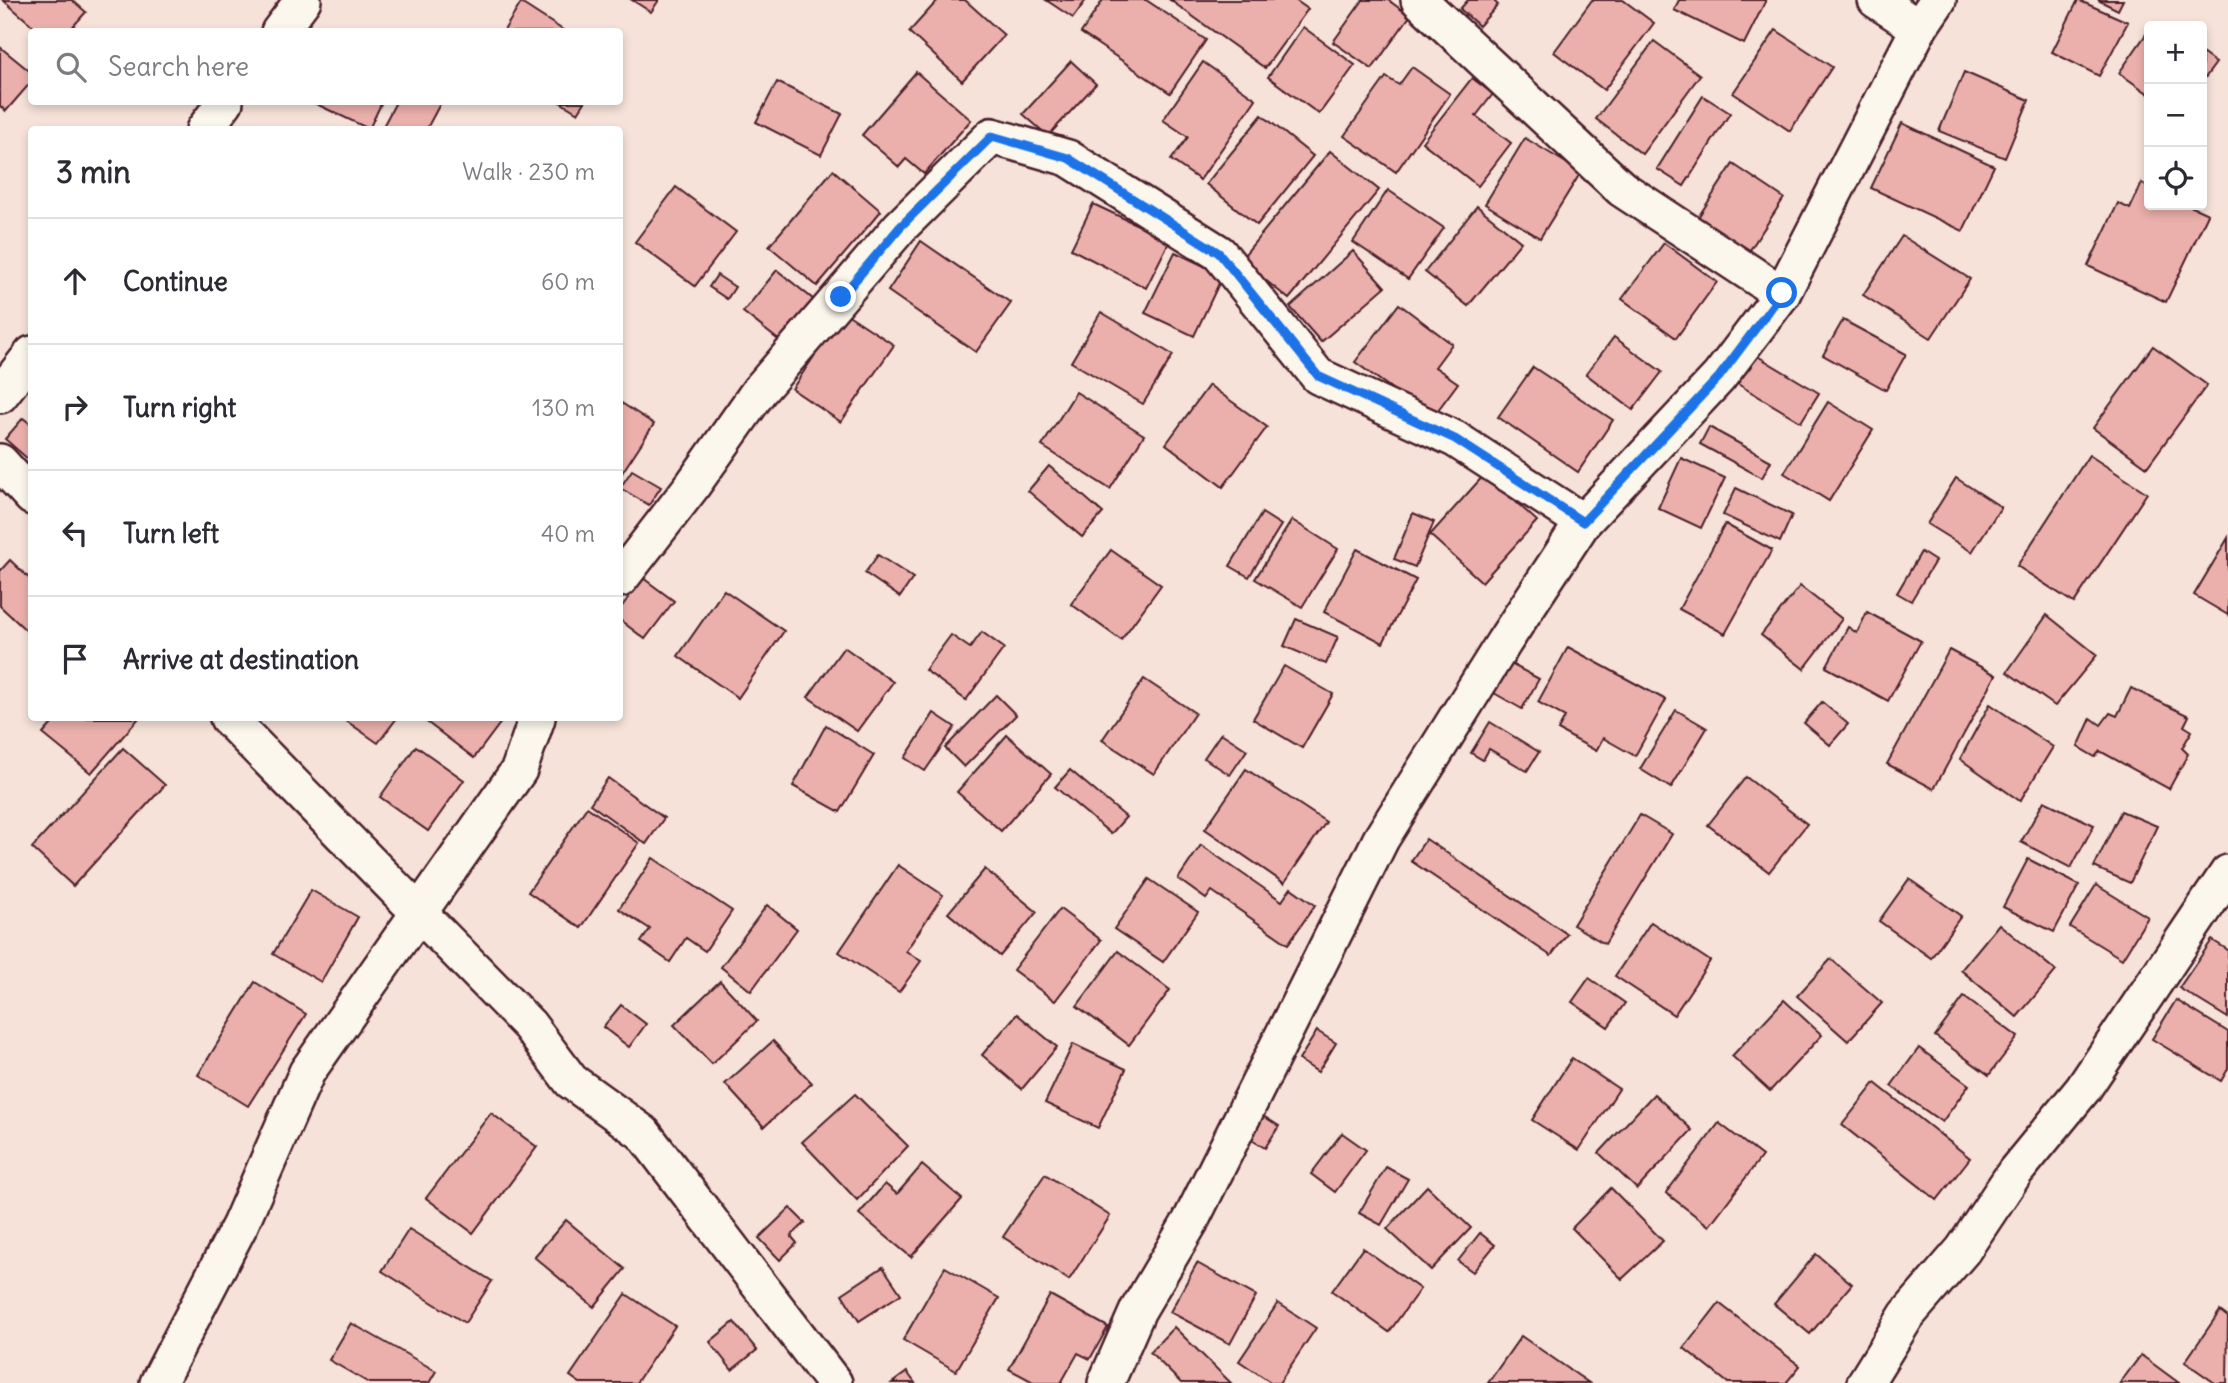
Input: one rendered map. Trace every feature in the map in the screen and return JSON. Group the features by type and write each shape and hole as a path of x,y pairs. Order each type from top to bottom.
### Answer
{"street":[{"path":"282,28 303,0"},
{"path":"1419,0 1622,189 1782,293"},
{"path":"1106,1383 1138,1310 1190,1222 1381,839 1504,642 1583,522 1719,377 1782,293 1928,14 1875,0"},
{"path":"207,126 223,105"},
{"path":"623,575 692,486 759,391 900,227 992,136 1068,158 1219,253 1318,376 1455,439 1583,522"},
{"path":"0,395 28,359"},
{"path":"0,462 28,493"},
{"path":"231,721 529,1025 571,1081 643,1133 834,1383"},
{"path":"158,1383 240,1225 307,1072 519,770 536,721"},
{"path":"1865,1383 1907,1315 1963,1250 2015,1172 2083,1089 2228,873"}],"building":[{"path":"3,0 72,0 86,12 72,28 35,28"},
{"path":"632,0 659,0 651,12"},
{"path":"938,0 965,0 1004,35 962,81 909,32"},
{"path":"1046,0 1086,0 1073,18"},
{"path":"1103,0 1146,0 1206,40 1170,93 1081,33"},
{"path":"1170,0 1295,0 1308,9 1265,68"},
{"path":"1363,0 1388,0 1410,16 1372,69 1333,42"},
{"path":"1468,0 1493,0 1498,5 1479,26 1460,9"},
{"path":"1592,0 1623,0 1654,23 1604,90 1554,52"},
{"path":"1679,0 1766,0 1744,44 1674,10"},
{"path":"2078,0 2128,22 2099,76 2052,52"},
{"path":"2098,0 2123,0 2118,10"},
{"path":"521,3 560,28 505,28"},
{"path":"1303,27 1355,65 1319,114 1268,77"},
{"path":"1776,30 1832,67 1790,131 1733,93"},
{"path":"2144,37 2144,90 2119,73"},
{"path":"1654,41 1700,75 1642,154 1596,119"},
{"path":"0,47 28,70 28,86 6,111 0,106"},
{"path":"2207,57 2216,63 2207,75"},
{"path":"1071,61 1096,84 1048,136 1023,114"},
{"path":"1203,62 1256,99 1200,180 1171,160 1188,137 1163,120"},
{"path":"1412,67 1450,94 1396,172 1344,136 1386,77 1399,85"},
{"path":"916,72 971,120 924,174 906,159 899,167 862,135"},
{"path":"1964,72 2029,100 2005,158 1939,131"},
{"path":"1472,78 1493,94 1476,116 1511,143 1478,186 1422,142"},
{"path":"777,82 842,114 821,155 756,122"},
{"path":"1703,96 1730,113 1684,186 1657,169"},
{"path":"318,105 381,105 370,126 363,126"},
{"path":"394,105 439,105 428,126 383,126"},
{"path":"565,105 583,105 578,113"},
{"path":"1262,115 1313,156 1257,225 1206,184"},
{"path":"1902,123 1994,166 1963,231 1871,188"},
{"path":"1525,138 1581,172 1540,238 1485,204"},
{"path":"1330,151 1379,190 1289,299 1240,260"},
{"path":"1733,164 1784,198 1746,256 1695,222"},
{"path":"833,170 881,211 817,286 769,246"},
{"path":"2142,183 2144,210 2199,210 2208,214 2166,302 2088,266 2118,203 2130,209"},
{"path":"676,187 736,232 695,286 635,242"},
{"path":"1388,190 1444,228 1408,279 1353,242"},
{"path":"1093,204 1170,240 1146,288 1071,249"},
{"path":"1477,206 1521,242 1468,306 1425,272"},
{"path":"1902,236 1970,279 1931,338 1863,295"},
{"path":"921,241 1011,303 976,352 888,291"},
{"path":"1664,243 1717,282 1676,338 1622,299"},
{"path":"1353,251 1385,287 1321,342 1290,307"},
{"path":"1175,252 1223,275 1194,336 1145,313"},
{"path":"777,270 814,300 781,342 743,312"},
{"path":"717,275 735,287 727,299 709,287"},
{"path":"1399,304 1452,344 1435,367 1458,383 1432,418 1355,362"},
{"path":"844,312 894,345 841,422 792,389"},
{"path":"1101,312 1173,355 1143,404 1071,362"},
{"path":"1843,320 1906,354 1886,390 1823,355"},
{"path":"1614,337 1662,372 1633,410 1586,374"},
{"path":"2153,346 2207,385 2147,467 2093,428"},
{"path":"1754,354 1819,393 1801,422 1736,383"},
{"path":"1533,367 1613,420 1578,472 1498,417"},
{"path":"1209,385 1267,427 1223,487 1166,444"},
{"path":"1076,392 1144,435 1110,489 1042,446"},
{"path":"1828,402 1873,430 1829,501 1784,473"},
{"path":"623,404 654,424 623,471"},
{"path":"23,418 28,422 28,459 5,439"},
{"path":"1709,427 1771,461 1762,478 1700,444"},
{"path":"2089,455 2147,493 2074,603 2017,566"},
{"path":"1681,458 1725,478 1701,528 1658,508"},
{"path":"1049,466 1103,513 1082,537 1028,491"},
{"path":"632,470 661,487 649,505 623,490 623,484"},
{"path":"1485,474 1537,521 1482,582 1430,535"},
{"path":"1956,478 2001,507 1972,552 1927,524"},
{"path":"1736,488 1792,515 1780,542 1723,515"},
{"path":"1262,513 1281,525 1249,577 1230,566"},
{"path":"1413,513 1434,522 1415,567 1394,559"},
{"path":"1292,520 1338,549 1302,607 1255,579"},
{"path":"1725,524 1772,550 1725,634 1679,609"},
{"path":"2228,538 2228,615 2194,595"},
{"path":"1357,549 1416,580 1383,643 1324,612"},
{"path":"1111,550 1161,585 1121,640 1071,604"},
{"path":"1921,552 1935,561 1911,601 1897,593"},
{"path":"878,555 913,578 900,597 865,573"},
{"path":"10,560 28,577 28,632 0,606 0,571"},
{"path":"643,578 674,601 645,639 623,622 623,605"},
{"path":"1800,586 1842,619 1804,669 1761,635"},
{"path":"724,590 784,631 738,698 678,656"},
{"path":"1867,612 1921,641 1888,701 1826,667 1848,627 1857,633"},
{"path":"2047,615 2097,655 2055,706 2007,672"},
{"path":"1296,619 1338,637 1326,664 1284,646"},
{"path":"982,632 1004,648 966,700 925,670 951,635 970,648"},
{"path":"844,647 893,682 857,731 808,697"},
{"path":"1568,647 1666,700 1635,756 1603,738 1596,751 1558,730 1565,717 1538,702"},
{"path":"1949,650 1996,675 1934,789 1887,764"},
{"path":"1511,664 1539,679 1522,709 1494,693"},
{"path":"1284,666 1333,694 1302,748 1253,719"},
{"path":"1144,679 1195,713 1154,774 1102,740"},
{"path":"2131,688 2189,716 2184,726 2192,731 2182,748 2188,754 2169,789 2100,751 2095,757 2078,747 2091,718 2101,725 2110,713 2117,716"},
{"path":"996,695 1016,715 964,767 945,748"},
{"path":"1822,702 1848,724 1830,745 1804,723"},
{"path":"1990,704 2053,747 2020,801 1960,759"},
{"path":"1676,710 1707,728 1671,788 1640,769"},
{"path":"934,713 955,727 925,771 905,758"},
{"path":"54,721 136,721 91,773 43,734"},
{"path":"346,721 395,721 378,743"},
{"path":"425,721 502,721 474,758"},
{"path":"1490,722 1539,752 1527,771 1489,749 1483,760 1471,753"},
{"path":"826,725 874,755 840,812 793,786"},
{"path":"1221,733 1247,750 1230,775 1204,758"},
{"path":"1007,735 1051,774 1001,831 957,792"},
{"path":"416,746 464,780 428,831 380,797"},
{"path":"123,748 165,785 73,886 32,848"},
{"path":"1246,769 1326,822 1284,883 1205,829"},
{"path":"1070,770 1126,817 1111,834 1055,787"},
{"path":"1746,777 1807,824 1769,872 1708,825"},
{"path":"608,778 664,818 646,844 590,804"},
{"path":"2044,801 2094,825 2071,868 2021,842"},
{"path":"587,807 639,843 581,928 528,892"},
{"path":"2121,811 2157,826 2130,883 2094,867"},
{"path":"1640,815 1672,834 1605,944 1573,925"},
{"path":"1426,839 1567,934 1551,956 1411,861"},
{"path":"1201,845 1282,901 1291,888 1315,905 1288,944 1212,891 1206,899 1178,879"},
{"path":"653,858 732,911 705,951 686,938 670,962 641,942 650,929 619,909"},
{"path":"2028,859 2079,885 2054,932 2003,907"},
{"path":"898,865 943,895 906,951 921,961 899,992 839,952"},
{"path":"985,869 1037,912 1000,956 948,913"},
{"path":"1149,879 1198,912 1163,962 1114,929"},
{"path":"1909,879 1961,916 1931,958 1879,921"},
{"path":"2096,885 2148,917 2122,959 2070,927"},
{"path":"311,890 358,917 321,982 273,954"},
{"path":"767,905 797,929 751,991 721,967"},
{"path":"1060,909 1101,940 1055,1001 1013,970"},
{"path":"1651,922 1710,961 1674,1015 1615,976"},
{"path":"1999,924 2056,971 2017,1017 1961,970"},
{"path":"2212,940 2228,950 2228,1018 2179,988"},
{"path":"1118,951 1170,990 1129,1045 1077,1006"},
{"path":"1831,959 1882,1003 1848,1041 1797,996"},
{"path":"1589,978 1625,1003 1608,1027 1572,1002"},
{"path":"720,981 757,1021 712,1064 674,1025"},
{"path":"255,982 306,1014 248,1106 198,1075"},
{"path":"1964,997 2018,1037 1989,1075 1935,1036"},
{"path":"1784,1000 1822,1035 1770,1091 1732,1056"},
{"path":"2176,1000 2228,1032 2228,1069 2221,1081 2152,1039"},
{"path":"621,1005 646,1024 629,1047 603,1027"},
{"path":"1017,1014 1057,1047 1022,1089 982,1055"},
{"path":"1317,1031 1336,1043 1318,1072 1299,1060"},
{"path":"773,1041 812,1083 764,1127 725,1084"},
{"path":"1073,1044 1126,1069 1098,1128 1045,1103"},
{"path":"1919,1048 1969,1085 1942,1122 1891,1086"},
{"path":"1572,1058 1619,1089 1579,1150 1532,1120"},
{"path":"1875,1083 1970,1158 1937,1200 1842,1125"},
{"path":"855,1094 908,1146 857,1200 802,1142"},
{"path":"1654,1094 1692,1130 1637,1189 1599,1153"},
{"path":"491,1113 537,1147 473,1233 426,1198"},
{"path":"1260,1114 1279,1126 1265,1148 1245,1136"},
{"path":"1719,1123 1762,1156 1709,1226 1666,1193"},
{"path":"1342,1133 1366,1150 1335,1192 1311,1174"},
{"path":"922,1165 962,1199 911,1257 859,1214 885,1184 897,1194"},
{"path":"1386,1167 1408,1179 1381,1225 1359,1213"},
{"path":"1045,1174 1110,1216 1069,1280 1003,1237"},
{"path":"1427,1186 1471,1228 1431,1270 1387,1229"},
{"path":"1611,1188 1663,1241 1622,1279 1572,1228"},
{"path":"790,1208 805,1223 791,1236 797,1243 780,1260 759,1238"},
{"path":"566,1220 625,1269 594,1307 534,1257"},
{"path":"409,1229 492,1281 465,1323 382,1271"},
{"path":"1480,1233 1495,1245 1473,1272 1458,1261"},
{"path":"1363,1248 1420,1289 1389,1332 1332,1291"},
{"path":"1816,1254 1852,1284 1810,1334 1774,1304"},
{"path":"1197,1263 1256,1296 1230,1344 1170,1312"},
{"path":"883,1267 901,1294 859,1321 842,1294"},
{"path":"945,1267 999,1298 956,1371 903,1340"},
{"path":"626,1294 675,1326 636,1383 580,1383 570,1376"},
{"path":"1050,1295 1108,1327 1090,1359 1078,1353 1061,1383 1035,1383 1009,1369"},
{"path":"1278,1303 1316,1328 1279,1383 1272,1383 1239,1361"},
{"path":"1719,1303 1800,1366 1786,1383 1728,1383 1684,1348"},
{"path":"2220,1311 2228,1317 2227,1383 2215,1383 2185,1362"},
{"path":"734,1322 757,1350 732,1370 710,1342"},
{"path":"351,1323 436,1371 429,1383 369,1383 329,1360"},
{"path":"1174,1327 1231,1383 1181,1383 1150,1352"},
{"path":"1521,1336 1589,1383 1488,1383"},
{"path":"2141,1355 2179,1383 2120,1383"},
{"path":"907,1372 915,1383 892,1383"}],"route":[{"path":"841,297 900,227 992,136 1068,158 1103,183 1219,253 1318,376 1455,439 1583,522 1719,377 1782,293"}]}
